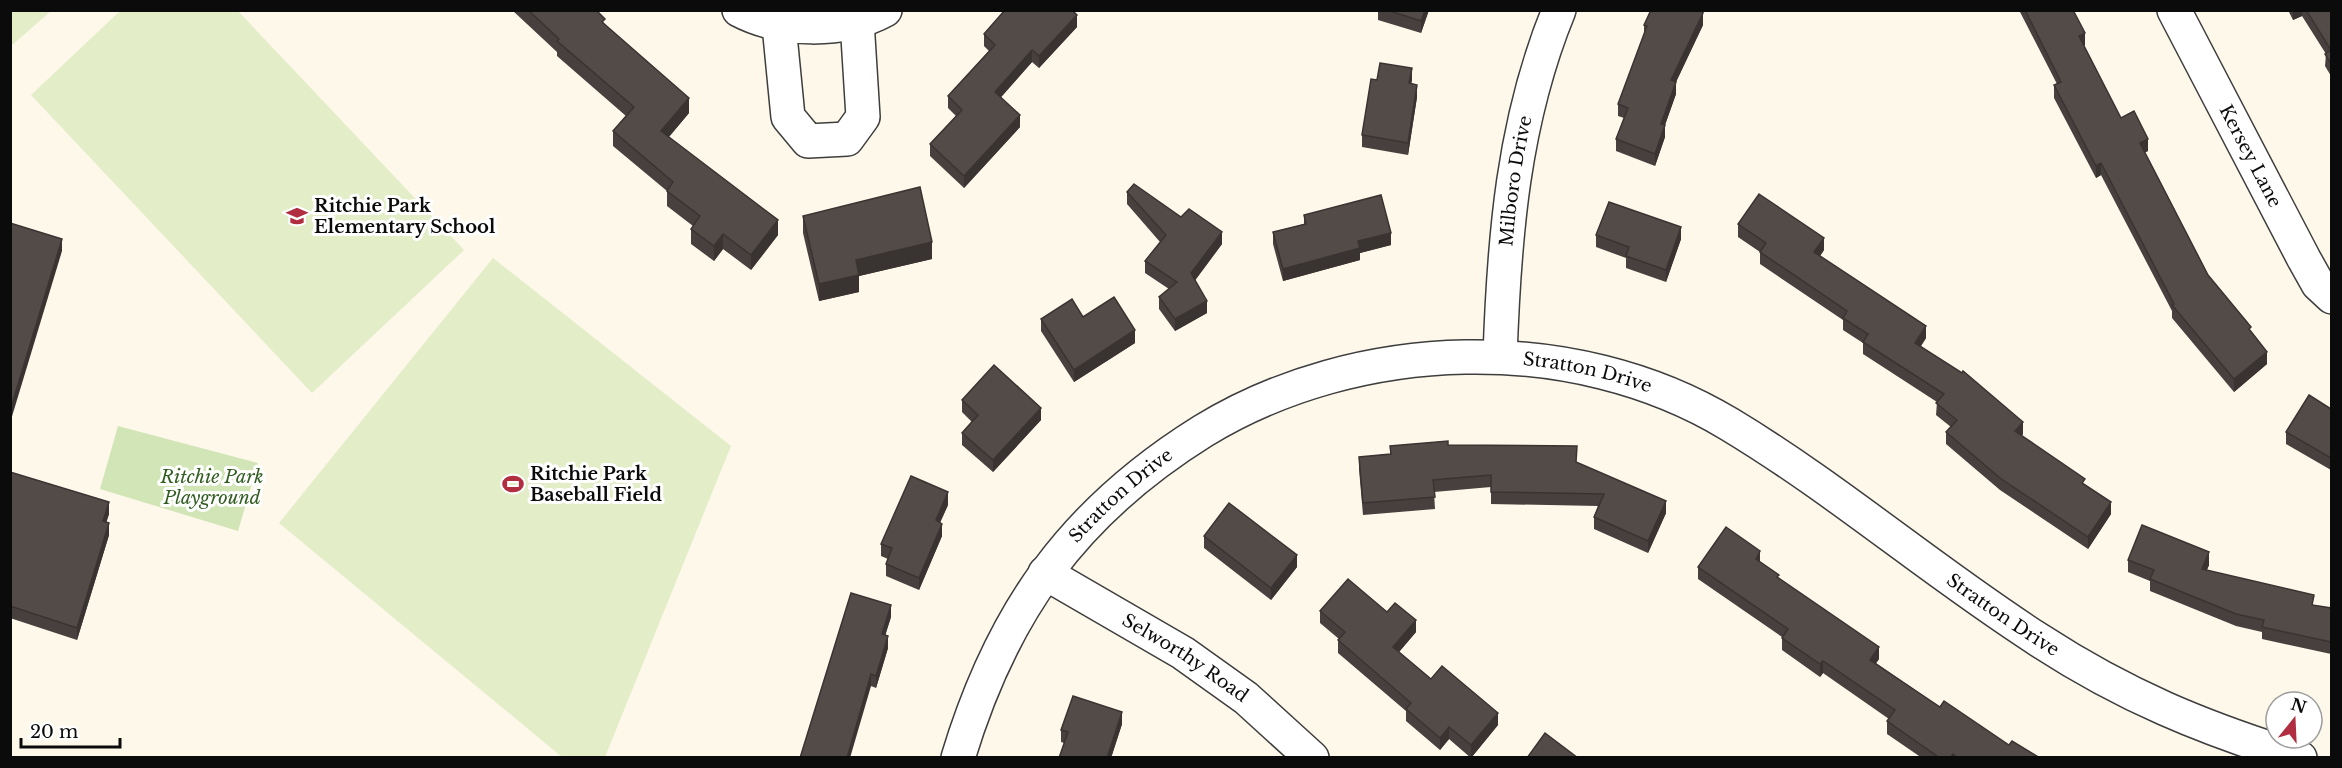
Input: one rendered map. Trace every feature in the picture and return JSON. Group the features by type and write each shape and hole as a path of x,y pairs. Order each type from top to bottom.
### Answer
{"street":[{"path":"739,10 778,25 820,26 871,16 862,117 847,139 808,141 788,117 778,25"},
{"name":"Milboro Drive","path":"1500,357 1508,214 1516,156 1528,101 1559,10"},
{"name":"Kersey Lane","path":"2174,10 2304,259 2318,284 2331,297"},
{"name":"Stratton Drive","path":"958,758 986,675 1018,615 1045,573 1074,536 1118,491 1162,457 1223,419 1261,400 1301,385 1379,365 1445,358 1500,357 1553,363 1607,375 1668,395 1725,422 1803,472 2036,639 2095,675 2194,723 2300,758"},
{"name":"Selworthy Road","path":"1045,573 1183,654 1246,698 1312,758"}],"green space":[{"path":"11,10 51,10 51,11 11,46"},
{"path":"120,11 238,11 464,250 312,393 31,95"},
{"name":"Ritchie Park Baseball Field","path":"493,258 731,446 605,757 562,757 279,523"},
{"name":"Ritchie Park Playground","path":"118,426 258,463 238,531 100,489"}],"building":[{"path":"528,10 596,10 605,19 602,22 689,98 661,131 778,220 751,255 723,234 714,246 691,229 700,216 667,191 673,182 613,131 634,107 557,41 559,39"},
{"path":"1005,10 1072,10 1077,15 1039,56 1032,50 995,92 1020,115 964,176 930,144 962,110 948,96 995,45 984,34"},
{"path":"1387,10 1425,10 1421,21"},
{"path":"1651,10 1699,10 1703,13 1671,80 1676,82 1661,124 1665,125 1655,154 1616,139 1628,108 1618,104"},
{"path":"2025,10 2073,10 2085,33 2079,36 2121,118 2134,111 2148,139 2140,143 2208,275 2251,327 2249,329 2267,352 2234,379 2172,305 2174,304 2101,163 2096,166 2054,85 2061,82"},
{"path":"2306,10 2331,10 2331,50"},
{"path":"2331,50 2331,64 2325,54"},
{"path":"1380,63 1412,68 1409,83 1417,85 1408,143 1362,135 1371,79 1377,80"},
{"path":"1134,184 1181,217 1189,209 1222,232 1191,273 1207,301 1175,319 1159,297 1177,282 1145,261 1166,235 1127,192"},
{"path":"920,187 932,242 856,260 859,275 819,284 803,216"},
{"path":"1759,194 1824,238 1814,252 1926,326 1915,343 1962,373 1963,371 2023,422 2015,431 2085,479 2082,483 2111,502 2088,537 2000,478 1946,432 1957,420 1936,403 1944,394 1863,342 1868,334 1843,318 1847,311 1760,252 1766,243 1738,224"},
{"path":"1381,195 1391,233 1358,241 1360,248 1283,269 1273,232 1306,224 1304,215"},
{"path":"1609,202 1681,227 1666,270 1626,256 1629,247 1596,235"},
{"path":"10,223 62,239 10,411"},
{"path":"1114,297 1135,330 1074,370 1041,319 1072,299 1083,317"},
{"path":"994,365 1041,408 993,460 962,433 978,415 962,400"},
{"path":"2309,395 2331,409 2331,458 2286,432"},
{"path":"1448,441 1448,445 1577,446 1576,462 1666,501 1648,541 1594,517 1604,494 1491,492 1491,475 1433,480 1435,497 1363,503 1359,457 1391,454 1390,446"},
{"path":"10,472 109,502 103,521 109,523 77,628 10,606"},
{"path":"911,476 948,492 936,520 942,524 919,578 886,564 892,548 881,544"},
{"path":"1229,503 1297,555 1271,588 1204,536"},
{"path":"2142,525 2209,552 2202,569 2314,595 2312,605 2331,608 2331,642 2262,627 2264,620 2236,614 2150,579 2154,570 2128,560"},
{"path":"1726,527 1760,551 1756,559 1779,575 1777,577 1879,647 1870,660 1940,707 1944,701 2009,745 2012,741 2040,758 1958,758 1953,754 1950,758 1940,758 1887,721 1895,710 1823,661 1820,664 1782,638 1788,629 1698,567"},
{"path":"1348,579 1387,612 1395,603 1416,620 1393,647 1431,679 1442,666 1498,713 1471,745 1449,727 1440,738 1406,709 1411,703 1338,640 1345,632 1320,611"},
{"path":"851,593 891,605 882,634 888,636 876,676 871,674 847,758 800,758"},
{"path":"1073,696 1122,712 1107,758 1059,758 1068,732 1061,730"},
{"path":"1545,733 1578,758 1527,758"}],"place":[{"name":"Ritchie Park Elementary School","path":"297,216"},
{"name":"Ritchie Park Baseball Field","path":"513,484"}]}
